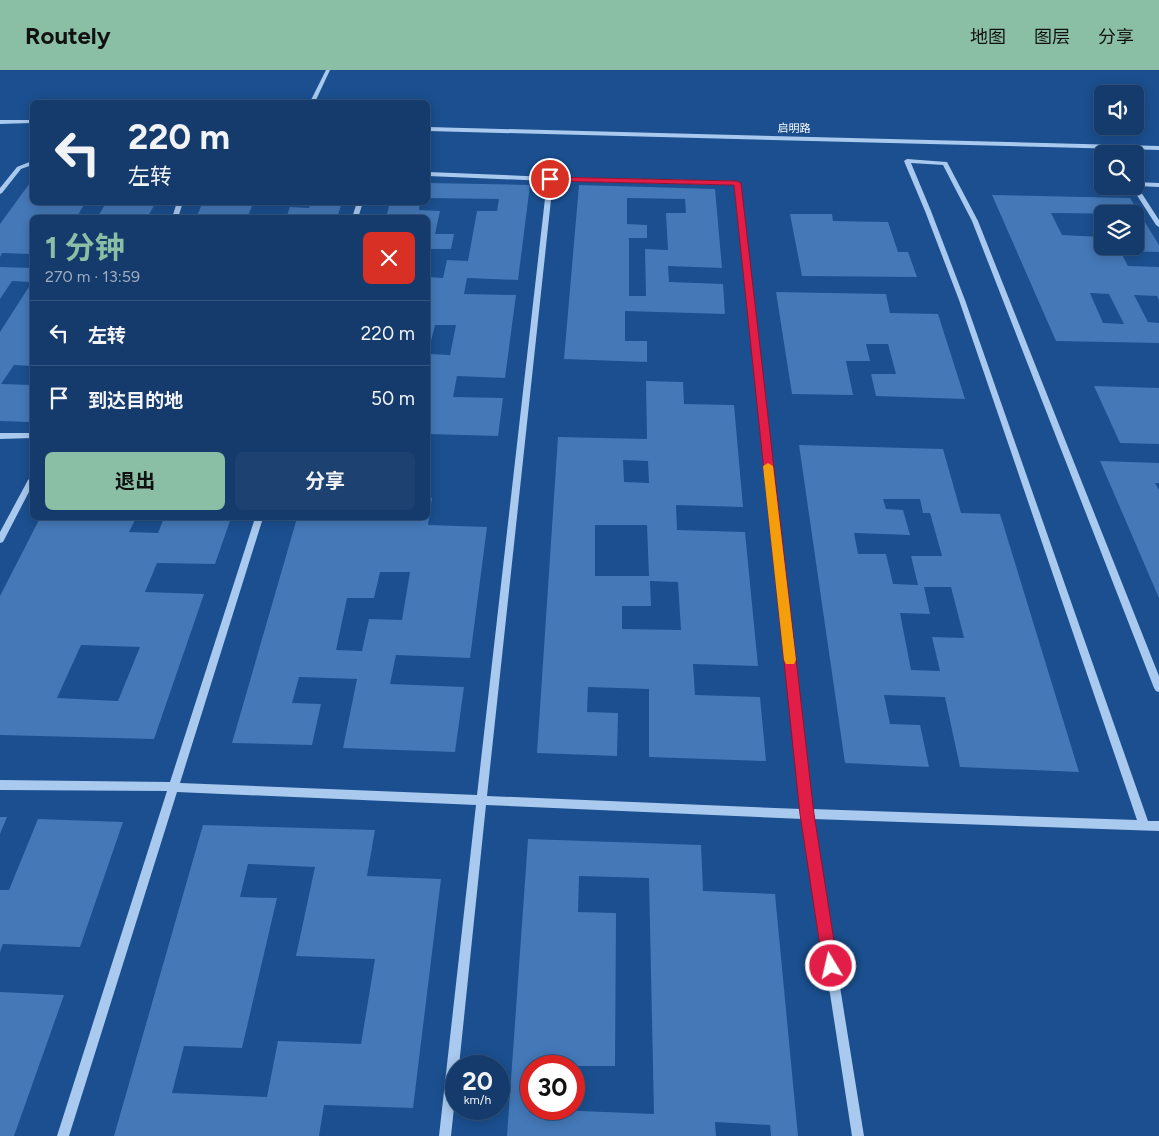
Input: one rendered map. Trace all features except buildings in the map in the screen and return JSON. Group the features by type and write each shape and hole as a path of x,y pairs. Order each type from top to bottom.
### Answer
{"street":[{"path":"313,100 328,70"},
{"path":"0,122 30,122"},
{"name":"启明路","path":"430,129 1159,148"},
{"path":"1144,825 962,300 907,161 945,163 975,221 1159,688"},
{"path":"0,192 19,168 30,164"},
{"path":"430,174 737,183 807,814 858,1136"},
{"path":"445,1136 550,179"},
{"path":"1144,185 1159,185"},
{"path":"1141,195 1159,225"},
{"path":"0,436 30,436"},
{"path":"0,540 30,484"},
{"path":"63,1136 172,787 258,520"},
{"path":"0,785 172,787 807,814 1159,826"}],"slow traffic":[{"path":"768,466 790,660"}],"route":[{"path":"550,179 737,183 807,814 831,966"}]}
